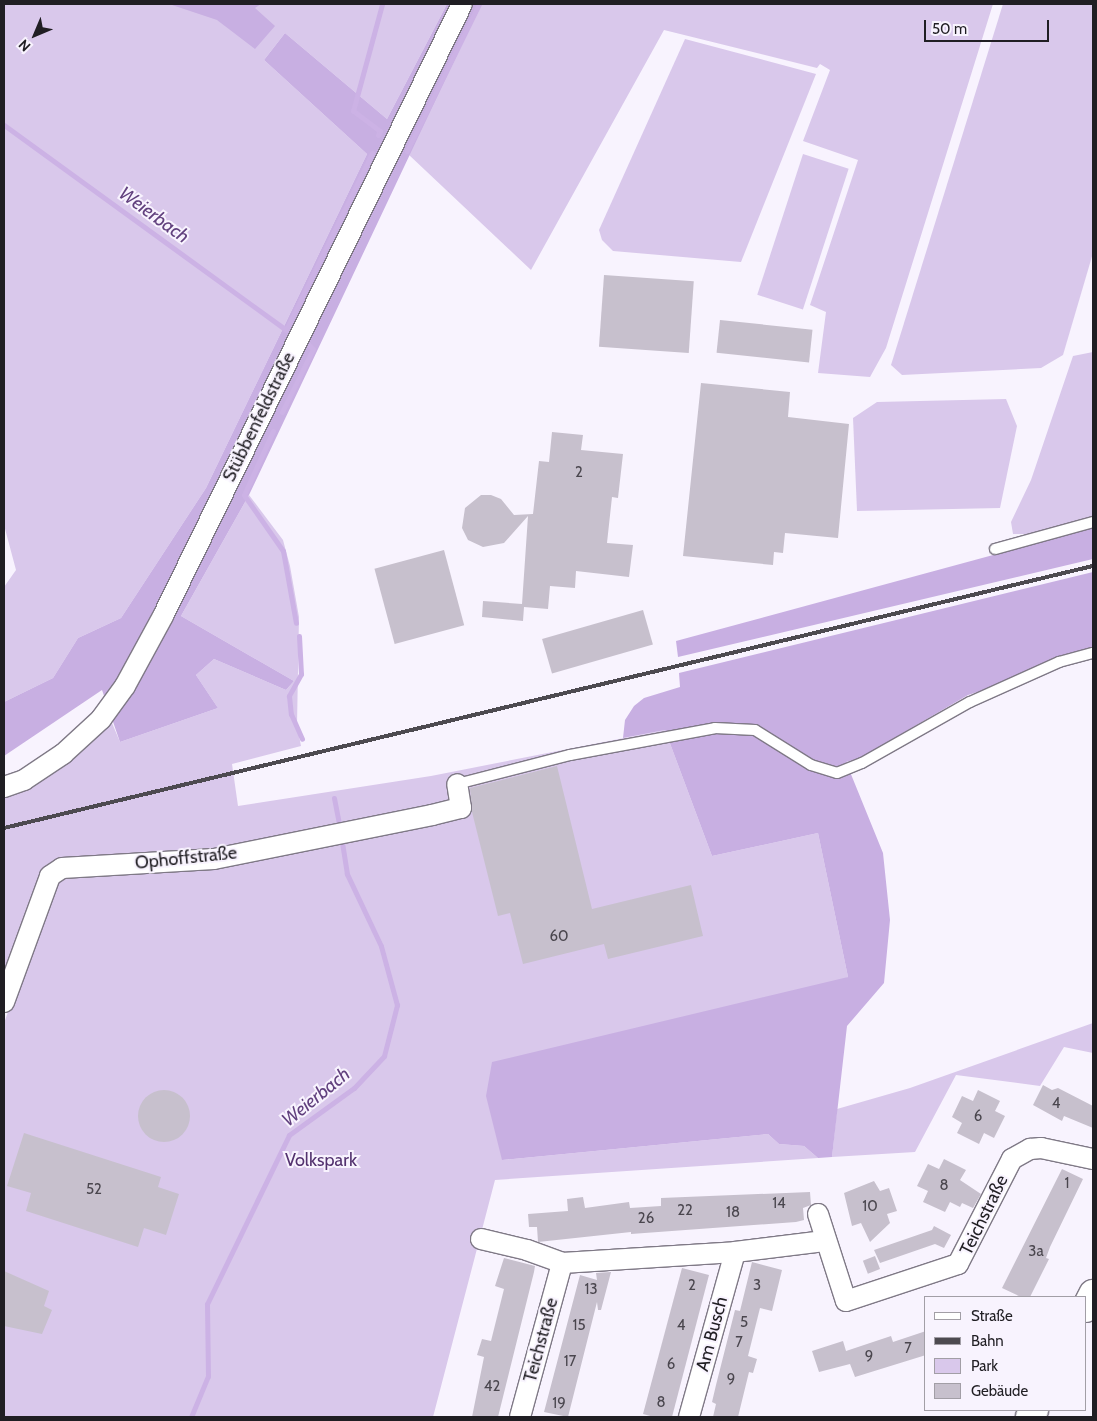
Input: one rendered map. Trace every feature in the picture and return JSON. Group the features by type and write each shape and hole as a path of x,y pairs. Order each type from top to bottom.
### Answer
{"main road":[{"path":"1087,1306 1093,1294"}],"street":[{"name":"Stübbenfeldstraße","path":"4,787 24,780 63,754 101,719 125,686 163,616 462,4"},
{"name":"Ophoffstraße","path":"4,1002 50,876 62,868 214,859 461,808 457,784"},
{"name":"Teichstraße","path":"818,1214 824,1240 846,1301 958,1264 1012,1159 1030,1149 1041,1148 1093,1159"},
{"path":"481,1239 527,1250 562,1263 735,1252 824,1240"},
{"name":"Am Busch","path":"689,1417 735,1252"},
{"name":"Teichstraße","path":"520,1417 562,1263"}],"lane":[{"path":"995,549 1093,522"},
{"path":"457,784 570,755 715,728 755,730 811,765 837,773 862,763 970,702 1059,662 1093,653"}],"green space":[{"path":"4,4 447,4 387,119 285,33 264,60 367,154 206,488 121,618 78,638 53,678 4,702 4,587 16,570 4,525"},
{"path":"481,4 993,4 886,348 870,377 818,373 826,312 810,305 858,160 803,141 830,70 820,64 817,68 664,30 531,270 408,154"},
{"path":"1003,4 1093,4 1093,253 1063,355 1041,368 902,375 891,365"},
{"path":"685,39 816,74 741,262 613,251 602,240 599,230"},
{"path":"803,154 849,169 803,310 757,295"},
{"path":"1093,352 1093,516 1030,534 1013,534 1011,522 1031,480 1073,356"},
{"path":"1006,399 1017,426 1000,508 857,511 853,418 877,402"},
{"name":"Volkspark","path":"249,495 283,540 290,566 299,617 297,725 301,746 232,764 238,806 431,776 665,730 712,856 818,833 848,977 502,1160 768,1134 779,1144 804,1146 818,1158 495,1180 433,1417 4,1417 4,1023 58,876 4,989 4,796 31,784 74,758 112,723 120,742 218,708 196,675 214,659 286,690 294,681 181,616"},
{"path":"1093,1023 1093,1053 1064,1047 1040,1086 956,1075 915,1152 832,1157 837,1109 910,1088"}],"shaded area":[{"path":"169,4 261,4 255,8 275,26 255,49 217,20"},
{"path":"447,4 481,4 249,495 181,616 294,681 286,690 214,659 196,675 218,708 120,742 102,690 4,756 4,702 53,678 78,638 121,618 206,488 367,154 264,60 285,33 387,119"},
{"path":"1093,528 1093,559 678,657 676,641"},
{"path":"1093,572 1093,655 968,695 860,758 846,762 883,853 890,920 884,983 847,1026 832,1157 818,1158 804,1146 779,1144 768,1134 502,1160 486,1096 492,1062 848,977 818,833 712,856 665,730 623,738 625,720 634,706 644,698 680,687 679,673"}],"building":[{"path":"604,275 694,281 689,353 599,347"},
{"path":"720,320 812,330 809,363 717,353"},
{"path":"701,383 790,392 788,417 849,424 838,538 785,533 783,553 774,552 773,565 683,556"},
{"path":"552,432 583,435 581,450 623,454 618,498 612,497 607,543 633,545 629,577 576,571 575,588 550,586 548,609 524,607 523,621 482,617 483,601 522,604 528,516 504,543 483,547 468,540 462,528 465,508 481,495 491,495 501,499 514,515 533,514 539,461 549,462"},
{"path":"444,550 464,625 395,644 374,569"},
{"path":"643,610 653,645 552,674 542,639"},
{"path":"557,766 592,909 691,885 703,936 608,959 604,944 523,964 510,913 498,916 472,812 470,788"},
{"path":"1043,1085 1052,1090 1058,1088 1093,1106 1093,1128 1064,1116 1062,1121 1033,1105"},
{"path":"159,1090 169,1090 183,1097 190,1111 190,1121 183,1135 169,1142 159,1142 149,1138 142,1131 138,1121 138,1111 142,1101 149,1094"},
{"path":"978,1090 1000,1101 995,1111 1005,1116 994,1138 984,1133 979,1144 957,1133 962,1123 952,1117 962,1096 973,1101"},
{"path":"24,1133 161,1177 158,1187 179,1194 166,1235 144,1228 138,1247 26,1211 31,1193 7,1186"},
{"path":"944,1159 966,1170 960,1180 981,1194 973,1208 962,1203 960,1207 950,1202 945,1212 923,1202 928,1191 917,1186 928,1164 939,1169"},
{"path":"1062,1169 1083,1179 1050,1247 1046,1258 1049,1259 1030,1296 1019,1296 1002,1288"},
{"path":"874,1181 880,1191 889,1188 897,1211 887,1214 890,1223 870,1242 861,1223 852,1226 844,1193"},
{"path":"810,1192 811,1205 803,1208 804,1220 796,1222 631,1234 631,1232 538,1242 537,1227 529,1227 528,1214 568,1211 567,1199 583,1197 585,1208 629,1202 630,1208 661,1206 661,1198"},
{"path":"934,1226 951,1235 944,1248 935,1244 880,1263 874,1250 932,1230"},
{"path":"875,1256 880,1269 868,1274 863,1261"},
{"path":"504,1258 535,1266 534,1272 498,1417 472,1417 484,1357 477,1355 482,1339 491,1341 504,1289 495,1286"},
{"path":"752,1262 782,1270 772,1311 760,1308 748,1356 757,1359 753,1373 749,1372 738,1417 713,1417 716,1404 712,1402 716,1385 735,1310 740,1311"},
{"path":"682,1268 709,1275 672,1417 654,1417 643,1414"},
{"path":"4,1271 49,1291 44,1306 52,1310 42,1334 4,1326"},
{"path":"611,1272 601,1310 598,1310 597,1302 568,1417 544,1412 580,1275 597,1280 596,1273"},
{"path":"924,1332 924,1356 855,1377 850,1364 819,1372 812,1351 843,1341 846,1351 891,1336 893,1342"}],"waterway":[{"path":"378,135 380,131 353,111 382,4"},
{"path":"407,151 479,4"},
{"name":"Weierbach","path":"4,125 286,330 372,153"},
{"name":"Weierbach","path":"282,412 313,349 309,345"},
{"name":"Weierbach","path":"273,431 244,495 283,551 296,623"},
{"name":"Weierbach","path":"299,636 301,674 289,696 291,714 302,739"},
{"name":"Weierbach","path":"334,798 340,830"},
{"name":"Weierbach","path":"191,1417 208,1376 207,1304 289,1135 354,1088 384,1056 397,1005 381,946 347,874 341,838"}],"railway":[{"path":"4,828 1093,566"}]}
